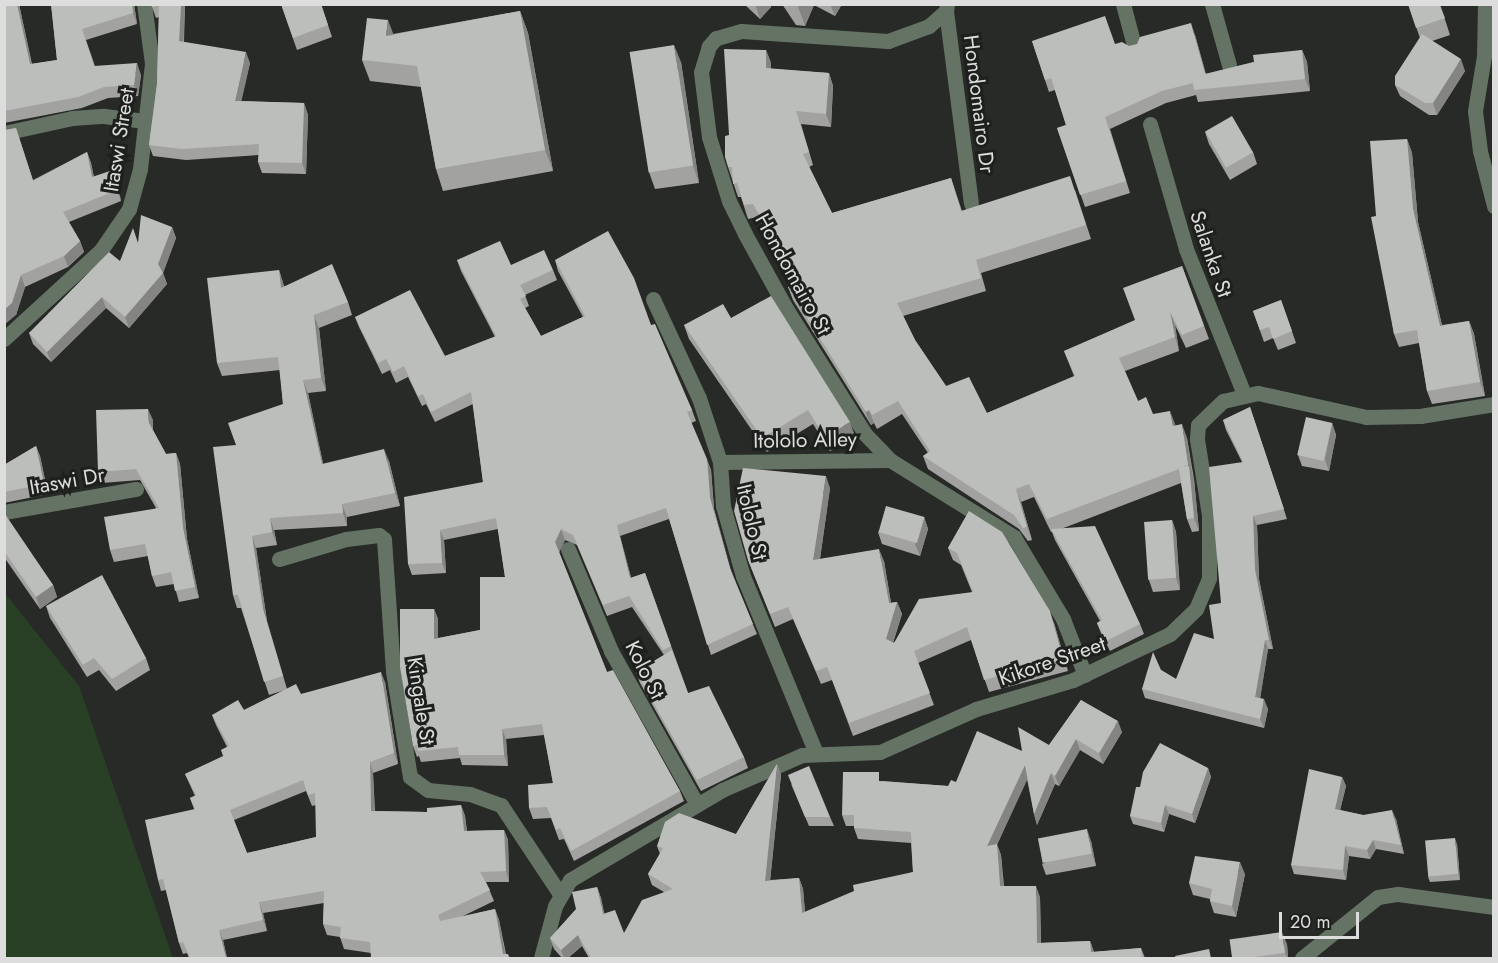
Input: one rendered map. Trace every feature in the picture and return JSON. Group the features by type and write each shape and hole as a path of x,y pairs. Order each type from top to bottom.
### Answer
{"street":[{"name":"Itaswi Street","path":"4,339 100,250 129,209 140,169 143,121 152,63 144,4"},
{"path":"1123,4 1135,49"},
{"path":"1212,4 1229,65"},
{"path":"1485,4 1484,56 1475,111 1479,151 1494,206"},
{"name":"Hondomairo Dr","path":"946,8 971,202"},
{"name":"Hondomairo St","path":"946,8 929,26 888,41 741,31 726,34 709,45 701,72 709,137 729,201 745,234 840,398 865,434 890,460 1014,537 1063,619 1085,675"},
{"path":"4,134 72,118 104,116 143,121"},
{"name":"Salanka St","path":"1150,123 1186,249 1244,394"},
{"name":"Itololo St","path":"653,298 699,398 720,462 723,506 743,576 816,753"},
{"name":"Kikore Street","path":"541,958 560,894 576,876 697,804 771,766 816,753 880,752 976,709 1085,675 1160,642 1196,609 1209,578 1209,515 1197,439 1198,425 1213,408 1244,394 1258,393 1366,417 1420,416 1494,404"},
{"name":"Itololo Alley","path":"720,462 890,460"},
{"name":"Itaswi Dr","path":"4,512 136,489"},
{"name":"Kingale St","path":"279,559 346,539 379,535 384,539 393,671 410,777 428,790 470,794 501,805 560,894"},
{"name":"Kolo St","path":"568,549 611,651 697,804"},
{"path":"1302,958 1378,897 1398,894 1494,907"}],"green space":[{"path":"4,592 79,686 173,958 5,958"}],"building":[{"path":"4,4 17,4 30,64 57,60 51,4 132,4 133,13 82,29 94,66 137,63 134,85 104,87 78,97 4,111"},
{"path":"151,4 181,4 179,41 246,52 235,101 304,103 302,163 258,162 259,144 182,149 149,145 157,84 159,5 152,7"},
{"path":"281,4 321,4 328,25 293,38"},
{"path":"1408,4 1439,4 1445,18 1416,28"},
{"path":"520,11 545,150 436,169 417,66 362,60 367,18 388,20 386,36"},
{"path":"1105,16 1115,44 1122,42 1129,46 1137,44 1140,37 1191,23 1205,74 1254,62 1253,55 1302,50 1305,79 1194,90 1193,83 1162,91 1105,117 1126,181 1080,195 1057,128 1066,125 1051,78 1045,80 1032,41"},
{"path":"1422,34 1461,59 1433,103 1425,103 1395,85 1395,76"},
{"path":"674,45 693,165 649,173 630,52"},
{"path":"724,49 766,50 766,68 829,73 826,114 796,111 809,152 803,154 832,213 951,178 961,211 1070,176 1086,225 976,260 981,278 897,303 915,340 946,386 969,377 987,413 1075,376 1064,351 1135,320 1123,288 1182,266 1204,326 1182,335 1170,312 1175,337 1119,358 1138,401 1146,397 1153,414 1170,411 1173,426 1182,424 1188,465 1183,467 1189,466 1194,518 1187,519 1179,469 1047,519 1029,484 1016,489 1027,527 1023,528 1014,515 923,456 930,451 898,401 872,415 869,410 866,412 788,287 797,282 753,204 744,205 737,183 733,184 732,167 728,167 725,157 725,136 729,135"},
{"path":"1232,116 1253,152 1226,168 1205,132"},
{"path":"16,128 33,181 87,152 92,177 113,170 117,190 63,212 80,241 64,256 21,275 12,303 4,310 4,130"},
{"path":"1407,139 1413,209 1440,326 1469,321 1480,382 1427,391 1417,330 1394,334 1371,217 1376,216 1370,141"},
{"path":"141,215 172,227 158,264 163,273 125,317 102,297 47,352 29,333 109,252 120,261 133,228 138,243"},
{"path":"608,231 634,278 651,325 655,324 692,410 687,412 707,459 710,498 730,568 753,624 707,645 666,508 617,525 630,578 645,573 671,646 663,650 629,596 603,605 573,535 561,529 555,542 607,672 613,670 680,791 571,851 560,828 556,830 547,807 529,808 528,785 553,783 542,724 502,729 504,755 459,755 458,747 418,751 417,745 413,746 400,667 400,609 434,609 434,639 480,630 480,577 505,577 496,518 440,530 442,563 408,564 404,497 483,482 471,392 431,412 423,394 418,396 404,366 393,372 386,359 378,363 355,317 410,290 445,356 496,336 457,260 500,241 511,265 544,250 553,270 520,285 526,296 520,299 541,336 585,316 555,260"},
{"path":"332,264 348,302 314,315 321,378 303,380 322,464 384,449 395,493 342,504 343,513 270,518 272,532 252,536 263,609 283,676 264,682 238,595 233,595 213,447 236,445 228,423 283,404 278,357 217,363 207,278 279,270 281,288"},
{"path":"771,296 850,422 825,437 808,410 762,438 684,325 723,304 731,318"},
{"path":"1281,300 1292,331 1273,339 1269,327 1260,330 1253,311"},
{"path":"1250,407 1284,509 1253,516 1255,570 1269,640 1265,640 1255,697 1264,699 1260,719 1142,689 1153,652 1161,670 1176,679 1194,633 1214,639 1209,605 1221,603 1209,467 1243,462 1223,420"},
{"path":"148,409 149,423 166,454 176,453 183,528 195,587 175,591 171,572 152,576 145,544 110,550 104,517 159,508 136,469 98,472 96,410"},
{"path":"1306,417 1332,423 1324,461 1297,455"},
{"path":"36,446 44,484 4,492 4,465"},
{"path":"743,468 826,476 813,560 879,549 889,603 897,602 886,639 894,643 919,599 973,592 957,553 948,548 969,511 1002,532 1050,611 1063,659 984,680 967,627 914,651 930,693 849,723 827,667 816,671 788,607 770,614 748,560 734,511"},
{"path":"886,506 924,517 917,543 879,532"},
{"path":"5,514 53,585 36,597 4,551"},
{"path":"1172,520 1176,578 1148,580 1144,522"},
{"path":"1095,526 1140,624 1106,641 1097,623 1102,620 1051,529"},
{"path":"102,575 146,658 112,679 94,658 83,665 46,606"},
{"path":"672,650 688,693 709,686 744,757 697,780 636,672"},
{"path":"381,672 394,753 370,762 371,811 427,812 427,808 461,805 464,831 504,830 506,871 480,872 490,890 438,915 440,921 495,909 503,954 508,954 508,958 371,958 370,942 340,938 341,927 323,924 324,891 259,902 263,920 219,930 226,958 190,958 183,942 179,943 163,879 158,880 145,820 195,809 190,798 196,795 185,774 224,756 221,750 229,746 212,715 238,700 244,710 296,684 301,694","holes":["303,780 308,795 315,793 316,837 247,853 230,810"]},
{"path":"1081,700 1118,721 1099,753 1076,739 1055,776 1051,773 1034,814 1025,765 987,846 997,844 1000,886 1036,886 1037,943 1090,941 1091,952 1141,948 1142,958 591,958 578,935 561,950 550,938 576,909 572,892 597,887 603,914 615,910 624,933 642,900 673,889 648,874 663,848 657,846 665,822 679,813 736,834 777,764 765,881 799,878 802,913 854,891 853,885 913,872 911,832 854,828 854,815 842,815 843,772 879,772 879,781 948,786 951,780 956,782 977,731 1022,751 1018,727 1049,745"},
{"path":"1160,743 1208,768 1192,814 1165,805 1161,823 1130,816 1136,787 1140,787 1143,772"},
{"path":"809,766 830,817 805,817 788,775"},
{"path":"1309,769 1342,777 1335,809 1363,815 1392,810 1401,845 1373,840 1367,850 1345,846 1343,870 1291,865"},
{"path":"1087,829 1092,854 1043,863 1038,839"},
{"path":"1455,838 1458,874 1428,876 1425,841"},
{"path":"1195,856 1240,862 1232,906 1210,901 1212,889 1189,883"},
{"path":"1282,932 1285,953 1232,958 1230,939"},
{"path":"1209,949 1211,958 1176,958 1175,956"}]}
